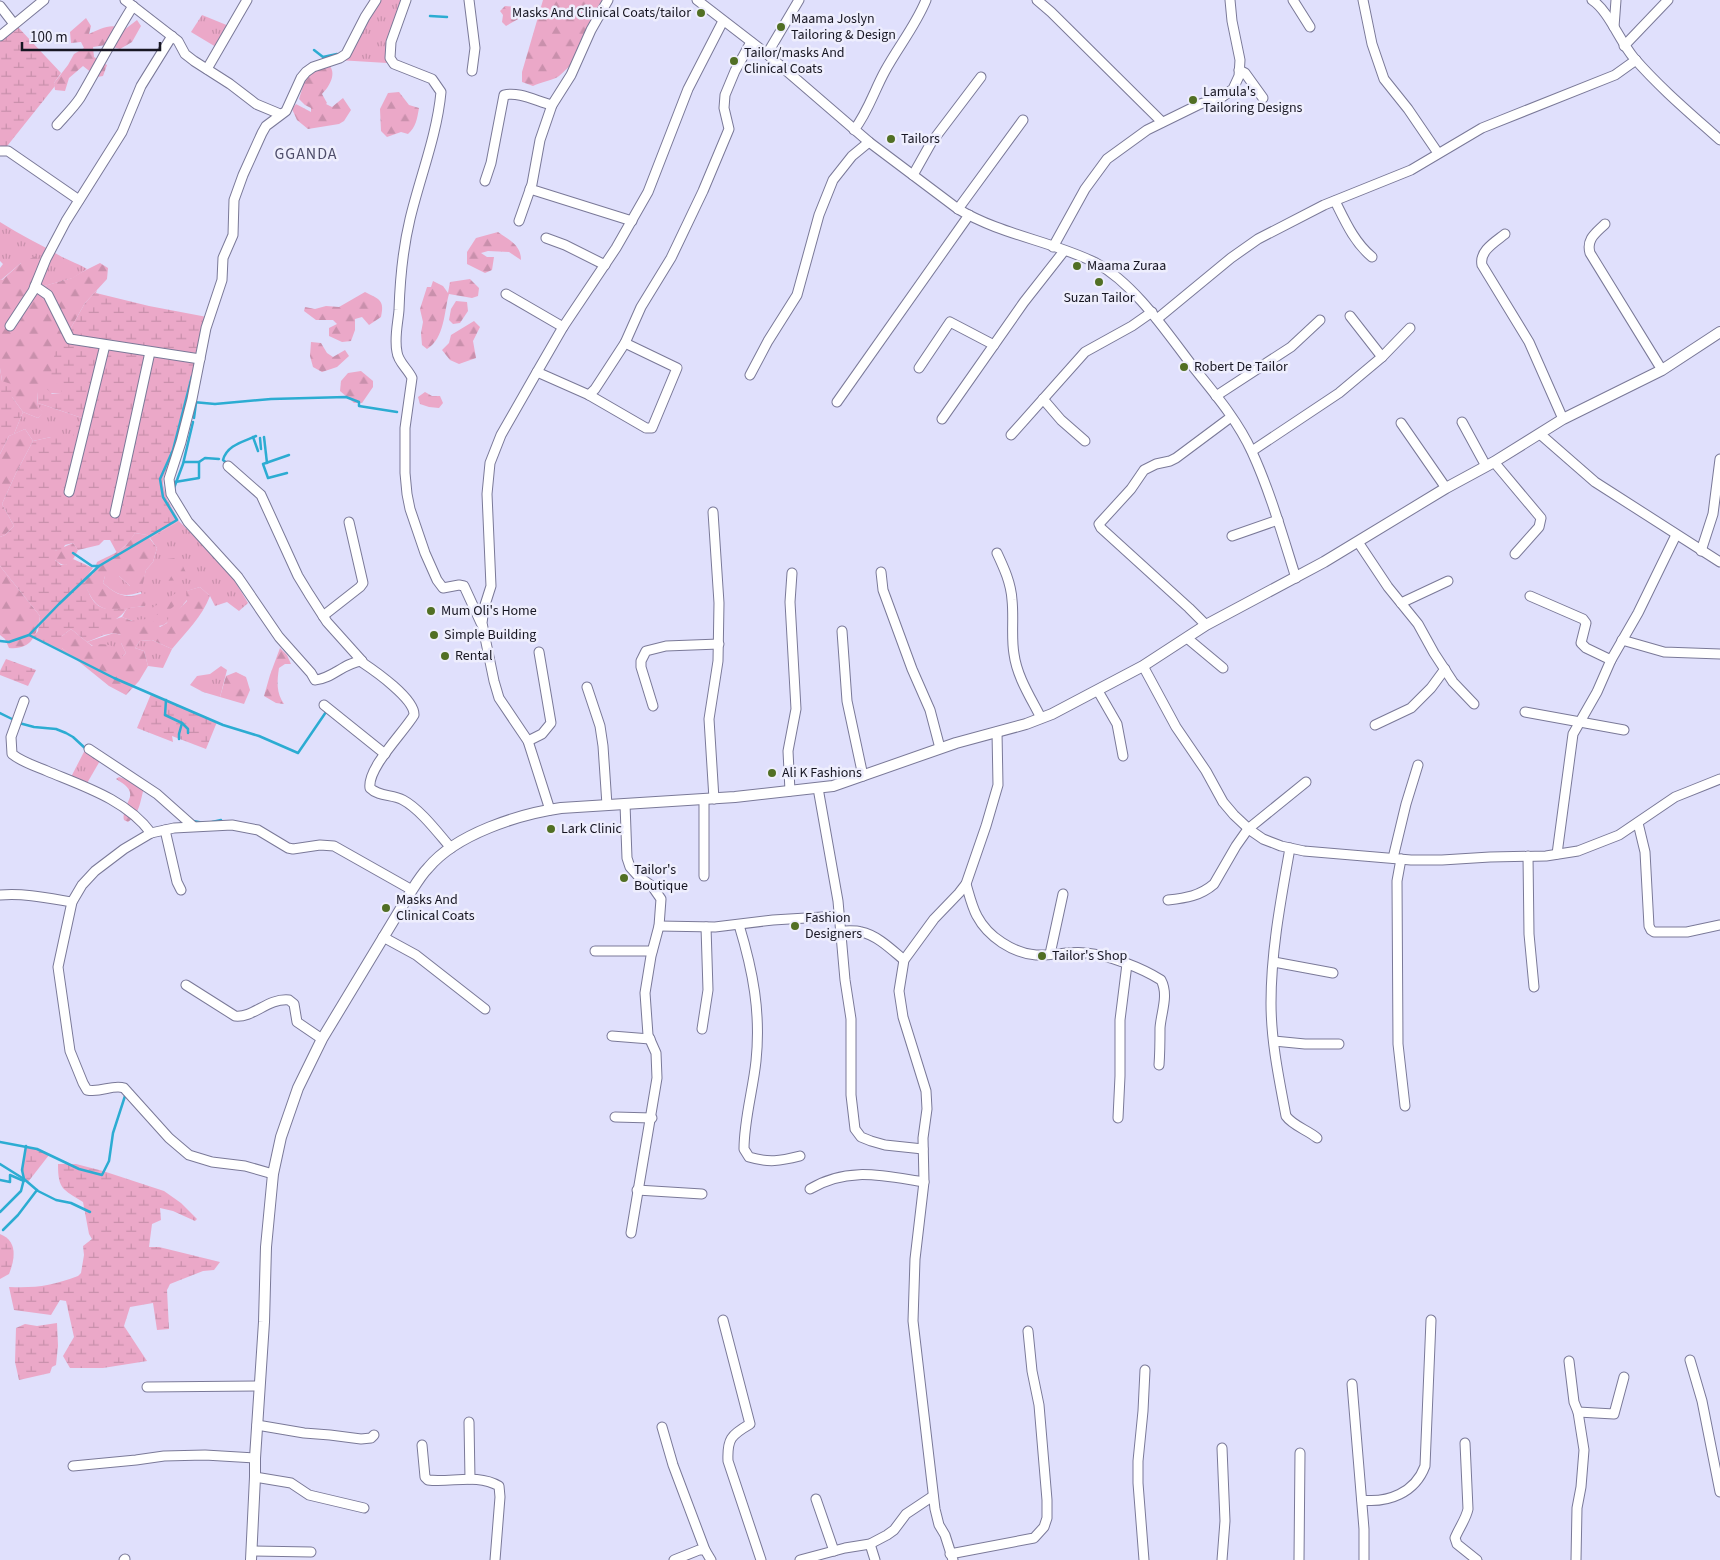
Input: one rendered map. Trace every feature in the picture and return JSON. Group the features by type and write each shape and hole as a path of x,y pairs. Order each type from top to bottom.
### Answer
{"street":[{"path":"0,36 44,0"},
{"path":"125,0 178,41 188,57 256,104 280,114"},
{"path":"207,69 247,0"},
{"path":"362,661 355,662 322,679 315,680 279,637 238,578 197,533 174,500 169,484 170,473 181,442 208,321 222,280 223,258 233,236 236,194 262,133 266,126 280,114 284,114 301,78 306,72 313,67 344,56 365,16 376,0"},
{"path":"406,0 390,42 390,58 394,64 432,79 441,92 425,165 410,217 400,285 396,340 397,353 399,360 412,378 405,428 405,473 410,509 437,580 443,588 464,586 482,623 494,681 500,698 528,742 550,810"},
{"path":"469,0 475,48 472,71"},
{"path":"519,221 530,189 540,140 552,105 571,75 591,30 608,0"},
{"path":"697,0 766,54 854,130 958,209 1017,235 1064,250 1097,264 1128,287 1154,316 1216,396 1252,451 1278,520 1296,578"},
{"path":"766,54 799,0"},
{"path":"854,130 868,109 886,69 926,0"},
{"path":"1037,0 1162,122"},
{"path":"1052,247 1102,164 1133,139 1162,122 1229,93 1236,84 1239,70 1238,49 1230,0"},
{"path":"1292,0 1310,27"},
{"path":"1363,0 1380,71 1438,153"},
{"path":"1592,0 1601,6 1624,46 1636,60 1674,99 1720,140"},
{"path":"1614,28 1616,0"},
{"path":"1624,46 1668,0"},
{"path":"0,6 14,24"},
{"path":"57,125 79,99 104,59 111,41 133,6"},
{"path":"482,623 484,608 491,586 487,494 490,463 501,435 563,328 605,265 652,184 661,156 688,89 723,21"},
{"path":"10,326 35,286 46,259 79,200 122,132 140,86 172,36"},
{"path":"590,395 625,343 641,308 671,258 706,186 729,129 724,108 726,95 735,71 751,42"},
{"path":"1011,435 1074,362 1085,352 1154,316 1258,239 1335,201 1411,170 1482,128 1614,75 1636,60"},
{"path":"1239,70 1245,73 1263,98"},
{"path":"913,175 931,143 981,77"},
{"path":"485,181 491,163 504,95 520,96 552,105"},
{"path":"958,209 1023,120"},
{"path":"750,375 768,340 797,295 819,216 833,180 852,156 869,142"},
{"path":"0,151 8,151 79,200"},
{"path":"530,189 632,221"},
{"path":"1335,201 1349,230 1372,257"},
{"path":"837,402 969,215"},
{"path":"1605,224 1589,240 1590,253 1662,370"},
{"path":"1504,234 1483,253 1482,265 1529,342 1563,419"},
{"path":"546,238 565,245 605,265"},
{"path":"942,419 1024,302 1064,250"},
{"path":"35,286 48,295 70,339 200,359"},
{"path":"506,294 563,328"},
{"path":"1350,316 1382,356"},
{"path":"1216,396 1292,347 1320,320"},
{"path":"919,368 950,322 994,345"},
{"path":"1252,451 1339,393 1382,356 1410,328"},
{"path":"311,1552 252,1556 266,1247 273,1174 281,1137 294,1102 322,1039 383,936 429,866 450,848 478,832 500,823 550,810 709,799 833,786 940,748 1041,718 1143,666 1206,625 1296,578 1563,419 1662,370 1720,332"},
{"path":"537,372 590,395 646,428 652,428 676,368 625,343"},
{"path":"70,492 105,345"},
{"path":"115,513 150,352"},
{"path":"1043,399 1061,420 1085,441"},
{"path":"1206,625 1098,524 1131,489 1144,470 1176,458 1231,417"},
{"path":"1462,422 1490,464 1542,518 1539,527 1515,554"},
{"path":"1401,423 1446,488"},
{"path":"1540,434 1595,482 1720,562"},
{"path":"1701,551 1713,514 1720,459"},
{"path":"228,466 261,495 298,576 323,616 362,661 393,686 414,711 412,718 385,754 371,778 370,788 375,792 397,797 409,804 450,848"},
{"path":"704,876 709,799 710,719 719,644 719,603 713,512"},
{"path":"1232,536 1278,520"},
{"path":"323,616 360,587 363,582 349,522"},
{"path":"1557,854 1572,734 1597,692 1611,660 1638,613 1676,535"},
{"path":"1358,542 1388,587 1418,624 1434,654 1460,690 1474,704"},
{"path":"997,553 1011,590 1013,645 1016,664 1041,718"},
{"path":"881,572 883,590 912,669 930,710 940,748"},
{"path":"790,791 788,751 796,709 790,602 792,573"},
{"path":"1401,603 1448,581"},
{"path":"1530,596 1583,619 1586,623 1581,643 1611,660"},
{"path":"842,631 847,701 863,776"},
{"path":"1187,638 1223,668"},
{"path":"1622,640 1664,652 1720,654"},
{"path":"653,706 641,667 641,661 646,651 666,646 719,644"},
{"path":"528,742 542,734 551,723 539,652"},
{"path":"1143,666 1176,727 1206,771 1223,802 1234,815 1263,840 1304,851 1397,859 1442,860 1528,856 1578,851 1619,835 1675,797 1720,779"},
{"path":"1375,725 1411,708 1431,688 1445,669"},
{"path":"588,687 600,726 607,805"},
{"path":"1098,690 1117,724 1124,756"},
{"path":"24,700 11,737 12,754 22,761 121,805 138,818 151,833"},
{"path":"324,704 385,754"},
{"path":"1526,712 1624,730"},
{"path":"997,732 998,785 966,884 934,919 904,960 899,991 903,1017 926,1091 927,1109 923,1149 924,1182 914,1258 913,1321 933,1496 938,1525 945,1535 952,1557 1034,1538 1044,1527 1047,1518 1040,1405 1032,1371 1028,1331"},
{"path":"89,749 157,794 193,826"},
{"path":"1404,1106 1398,1044 1397,859 1406,804 1418,765"},
{"path":"1168,900 1198,895 1214,884 1248,828 1306,782"},
{"path":"818,788 838,900 845,980 851,1019 851,1095 855,1129 861,1137 871,1141 885,1145 923,1149"},
{"path":"625,804 627,858 630,867 652,886 661,899 659,926 652,951 646,993 648,1035 655,1048 657,1078 652,1104 652,1118 631,1233"},
{"path":"1638,823 1645,852 1649,926 1651,930 1654,932 1687,932 1720,925"},
{"path":"273,1174 245,1166 212,1162 189,1155 169,1138 124,1088 114,1087 101,1092 88,1090 83,1084 70,1051 58,967 72,902 82,885 95,871 124,849 151,833 193,826 232,824 265,833 282,845 293,849 320,845 334,846 412,890"},
{"path":"165,830 176,882 181,890"},
{"path":"1290,848 1277,923 1271,1003 1274,1042 1286,1116 1290,1121 1317,1138"},
{"path":"1528,856 1529,934 1534,987"},
{"path":"966,884 977,916 988,932 1022,953 1037,955 1086,953 1120,961 1162,980 1165,998 1160,1026 1159,1065"},
{"path":"0,895 29,894 72,902"},
{"path":"1050,954 1062,894"},
{"path":"659,926 706,927 839,916"},
{"path":"739,924 750,962 759,1025 744,1149 749,1157 775,1162 800,1156"},
{"path":"702,1029 708,990 706,927"},
{"path":"841,931 866,933 904,960"},
{"path":"383,936 416,955 485,1009"},
{"path":"595,951 652,951"},
{"path":"1274,962 1333,973"},
{"path":"1118,1118 1120,1020 1127,964"},
{"path":"186,986 235,1016 243,1016 276,1000 289,1000 294,1004 298,1022 322,1039"},
{"path":"612,1036 650,1040"},
{"path":"1274,1042 1339,1044"},
{"path":"615,1117 652,1118"},
{"path":"810,1189 819,1184 853,1174 864,1173 924,1182"},
{"path":"638,1190 702,1194"},
{"path":"723,1320 750,1424 732,1435 727,1448 728,1461 761,1560"},
{"path":"1362,1500 1384,1501 1393,1498 1407,1490 1415,1482 1425,1466 1431,1320"},
{"path":"1569,1360 1574,1402 1578,1412 1584,1450 1577,1508 1576,1560"},
{"path":"1690,1360 1702,1401 1720,1492"},
{"path":"1144,1560 1138,1461 1146,1370"},
{"path":"1578,1412 1614,1414 1624,1377"},
{"path":"1352,1384 1362,1500 1364,1560"},
{"path":"147,1387 259,1386"},
{"path":"469,1422 470,1479"},
{"path":"257,1425 304,1433 330,1434 361,1439 371,1438 374,1435"},
{"path":"662,1427 673,1465 705,1550 711,1560"},
{"path":"1465,1443 1468,1509 1467,1515 1461,1522 1455,1538 1457,1544 1477,1560"},
{"path":"422,1445 425,1477 428,1480 470,1479 499,1486 496,1560"},
{"path":"1222,1448 1225,1521 1222,1560"},
{"path":"1299,1560 1300,1453"},
{"path":"73,1466 164,1456 205,1455 255,1458"},
{"path":"256,1477 291,1482 308,1495 364,1508"},
{"path":"800,1560 845,1548 870,1544 894,1530 906,1514 933,1496"},
{"path":"816,1500 834,1551"},
{"path":"870,1544 875,1560"},
{"path":"674,1560 699,1550 705,1550"}],"green space":[{"path":"374,0 402,0 386,47 387,63 338,60"},
{"path":"543,0 607,0 587,41 575,60 557,77 533,86 522,82 522,72"},
{"path":"505,6 523,8 520,18 506,26 502,22 503,15 500,11"},
{"path":"202,15 229,26 216,47 191,32"},
{"path":"86,18 91,26 89,34 111,26 124,30 137,20 141,26 132,42 120,49 106,45 93,47 94,57 107,65 103,76 97,77 83,66 69,78 65,91 55,90 54,83 74,54 84,48 81,42 71,43 70,32"},
{"path":"17,26 61,73 54,83 55,86 0,155 0,38"},
{"path":"328,64 331,68 332,76 330,84 322,94 326,104 332,107 343,98 351,110 344,121 339,124 308,129 297,120 292,109 296,104 311,112 311,108 299,99 305,79 309,72"},
{"path":"399,92 409,105 419,108 417,119 413,129 408,134 401,132 387,137 381,131 380,109 388,93"},
{"path":"0,222 87,269 73,278 44,286 34,280 21,263 1,280 0,268 3,264 0,261"},
{"path":"498,232 517,247 521,260 509,252 488,251 481,253 487,257 494,257 492,270 485,273 467,264 467,252 476,238"},
{"path":"36,256 41,264 34,280 44,286 72,278 100,263 108,268 107,279 85,303 68,333 61,394 37,392 38,406 44,413 38,418 23,412 2,381 0,368 0,279 2,280 21,263"},
{"path":"470,279 479,288 478,296 472,298 449,294 441,331 433,344 427,349 422,345 421,333 423,322 420,309 427,287 431,287 433,281 443,286 448,293 450,282"},
{"path":"97,290 96,293 149,306 207,317 180,433 175,451 163,478 167,499 179,521 150,538 147,535 135,533 130,541 117,553 110,540 104,540 99,545 78,550 73,543 55,551 55,560 61,565 66,565 73,559 93,568 84,580 94,602 98,606 110,609 127,608 118,618 100,629 104,635 87,642 71,629 62,636 62,648 75,658 33,637 38,631 40,616 0,566 0,537 5,535 14,526 2,504 33,441 51,437 73,437 75,427 82,418 38,403 37,392 45,387 52,394 61,394 61,387 51,379 57,345 68,333 85,303"},
{"path":"365,292 380,301 382,307 381,317 369,325 362,317 355,319 355,330 351,341 342,342 329,336 329,328 337,324 333,320 316,320 304,311 305,307 315,309 326,306 339,307"},
{"path":"456,301 467,302 468,311 460,323 453,324 449,320 451,309"},
{"path":"474,321 480,327 473,341 476,358 459,364 450,360 442,350 449,343 451,335"},
{"path":"311,342 321,343 327,353 333,357 345,350 349,356 337,367 322,372 313,367 310,356"},
{"path":"0,368 2,381 11,384 12,397 23,412 14,434 9,436 0,454"},
{"path":"361,371 373,381 373,387 362,403 354,403 340,391 341,381 348,373"},
{"path":"425,392 432,396 440,396 443,403 439,408 420,404 418,397"},
{"path":"38,403 82,418 74,437 51,437 33,441 25,429 14,434 23,412 38,418 43,413"},
{"path":"25,429 33,441 2,504 14,526 5,535 0,537 0,454 9,436"},
{"path":"179,521 230,573 248,603 239,611 227,602 215,606 210,596 200,587 187,591 187,600 171,619 161,626 144,624 122,617 127,608 145,606 141,592 129,595 116,593 103,583 105,576 119,576 130,586 143,581 146,570 153,562 157,548 150,538"},
{"path":"135,533 147,535 157,548 153,562 146,570 142,588 130,586 119,576 105,576 103,583 115,592 125,596 143,593 150,594 145,606 114,610 106,609 94,601 83,579 93,574 97,562 123,548"},
{"path":"73,543 78,550 69,564 63,565 55,560 55,551"},
{"path":"174,558 182,564 187,575 184,580 164,581 161,575 167,559"},
{"path":"0,566 40,616 35,635 23,647 9,648 5,639 0,635"},
{"path":"200,587 210,596 207,604 172,649 152,640 140,641 135,648 144,651 148,666 139,681 126,695 109,686 62,648 62,636 71,629 92,646 110,645 123,656 126,653 121,643 121,635 114,633 104,635 99,629 109,621 122,617 132,621 139,619 150,620 160,627 167,623 169,616 175,613 187,601 186,591"},
{"path":"178,592 179,599 172,608 157,615 152,613 152,608 160,603 167,603 171,596"},
{"path":"114,633 121,635 121,643 126,653 122,657 87,642"},
{"path":"152,640 172,649 163,668 148,666 144,651 135,648 140,641"},
{"path":"280,648 287,655 291,664 285,664 279,668 278,687 284,704 276,703 264,696"},
{"path":"6,659 36,670 28,686 0,675"},
{"path":"221,666 227,670 220,697 203,692 190,685 197,676 210,674"},
{"path":"236,672 246,677 250,690 244,704 220,697 226,676"},
{"path":"151,694 217,722 206,749 172,736 173,742 137,728"},
{"path":"86,748 101,759 86,785 71,777"},
{"path":"119,777 145,785 138,810 128,822 124,820 124,813 130,798 129,789 116,779"},
{"path":"26,1146 49,1155 28,1182 22,1170"},
{"path":"58,1164 76,1164 164,1191 181,1203 197,1219 195,1221 173,1211 160,1208 161,1220 152,1224 149,1247 159,1247 220,1262 214,1270 203,1271 170,1284 167,1290 169,1329 157,1330 153,1303 130,1307 124,1326 147,1361 103,1368 70,1368 63,1356 74,1337 66,1301 60,1300 51,1315 14,1310 9,1287 44,1286 78,1276 81,1273 84,1255 83,1246 92,1239 89,1234 83,1202 63,1188 59,1179"},
{"path":"0,1234 10,1241 14,1257 9,1274 0,1279"},
{"path":"57,1323 58,1346 56,1365 52,1367 50,1373 19,1380 15,1362 16,1328 25,1324 37,1326"}],"waterway":[{"path":"430,16 447,17"},
{"path":"314,50 323,57 337,54"},
{"path":"73,553 92,566 99,566 177,520 163,497 160,479 173,450 192,376"},
{"path":"193,402 215,404 271,399 346,397 359,402 359,406 397,412"},
{"path":"194,418 196,403"},
{"path":"174,488 183,464 193,422"},
{"path":"228,464 223,460 228,451 232,447 256,436"},
{"path":"253,437 258,451"},
{"path":"264,437 267,463"},
{"path":"260,438 261,449"},
{"path":"287,473 268,478 263,464 289,455"},
{"path":"184,462 199,462 205,458 219,459"},
{"path":"175,482 199,478 199,462"},
{"path":"0,641 9,642 29,635 99,566"},
{"path":"29,635 114,678 223,725 259,736 298,753 326,712 328,713"},
{"path":"166,700 165,715 182,723 179,739"},
{"path":"0,713 12,719"},
{"path":"19,723 34,727 56,729 73,737 86,749"},
{"path":"182,723 188,729 188,733"},
{"path":"212,822 221,820"},
{"path":"193,821 204,823"},
{"path":"0,1142 37,1149 79,1169 102,1175 109,1161 113,1133 125,1096"},
{"path":"0,1212 21,1191 24,1179 22,1170 26,1146"},
{"path":"0,1164 24,1179 38,1191 56,1200 71,1203 90,1212"},
{"path":"0,1180 10,1182 10,1175 24,1181"},
{"path":"3,1230 18,1215 37,1190"}],"place":[{"name":"Masks And Clinical Coats/tailor","path":"701,13"},
{"name":"Maama Joslyn Tailoring & Design","path":"781,27"},
{"name":"Tailor/masks And Clinical Coats","path":"734,61"},
{"name":"Lamula's Tailoring Designs","path":"1193,100"},
{"name":"Tailors","path":"891,139"},
{"name":"Maama Zuraa","path":"1077,266"},
{"name":"Suzan Tailor","path":"1099,282"},
{"name":"Robert De Tailor","path":"1184,367"},
{"name":"Mum Oli's Home","path":"431,611"},
{"name":"Simple Building","path":"434,635"},
{"name":"Rental","path":"445,656"},
{"name":"Ali K Fashions","path":"772,773"},
{"name":"Lark Clinic","path":"551,829"},
{"name":"Tailor's Boutique","path":"624,878"},
{"name":"Masks And Clinical Coats","path":"386,908"},
{"name":"Fashion Designers","path":"795,926"},
{"name":"Tailor's Shop","path":"1042,956"}],"district":[{"name":"GGANDA","path":"306,154"}]}
